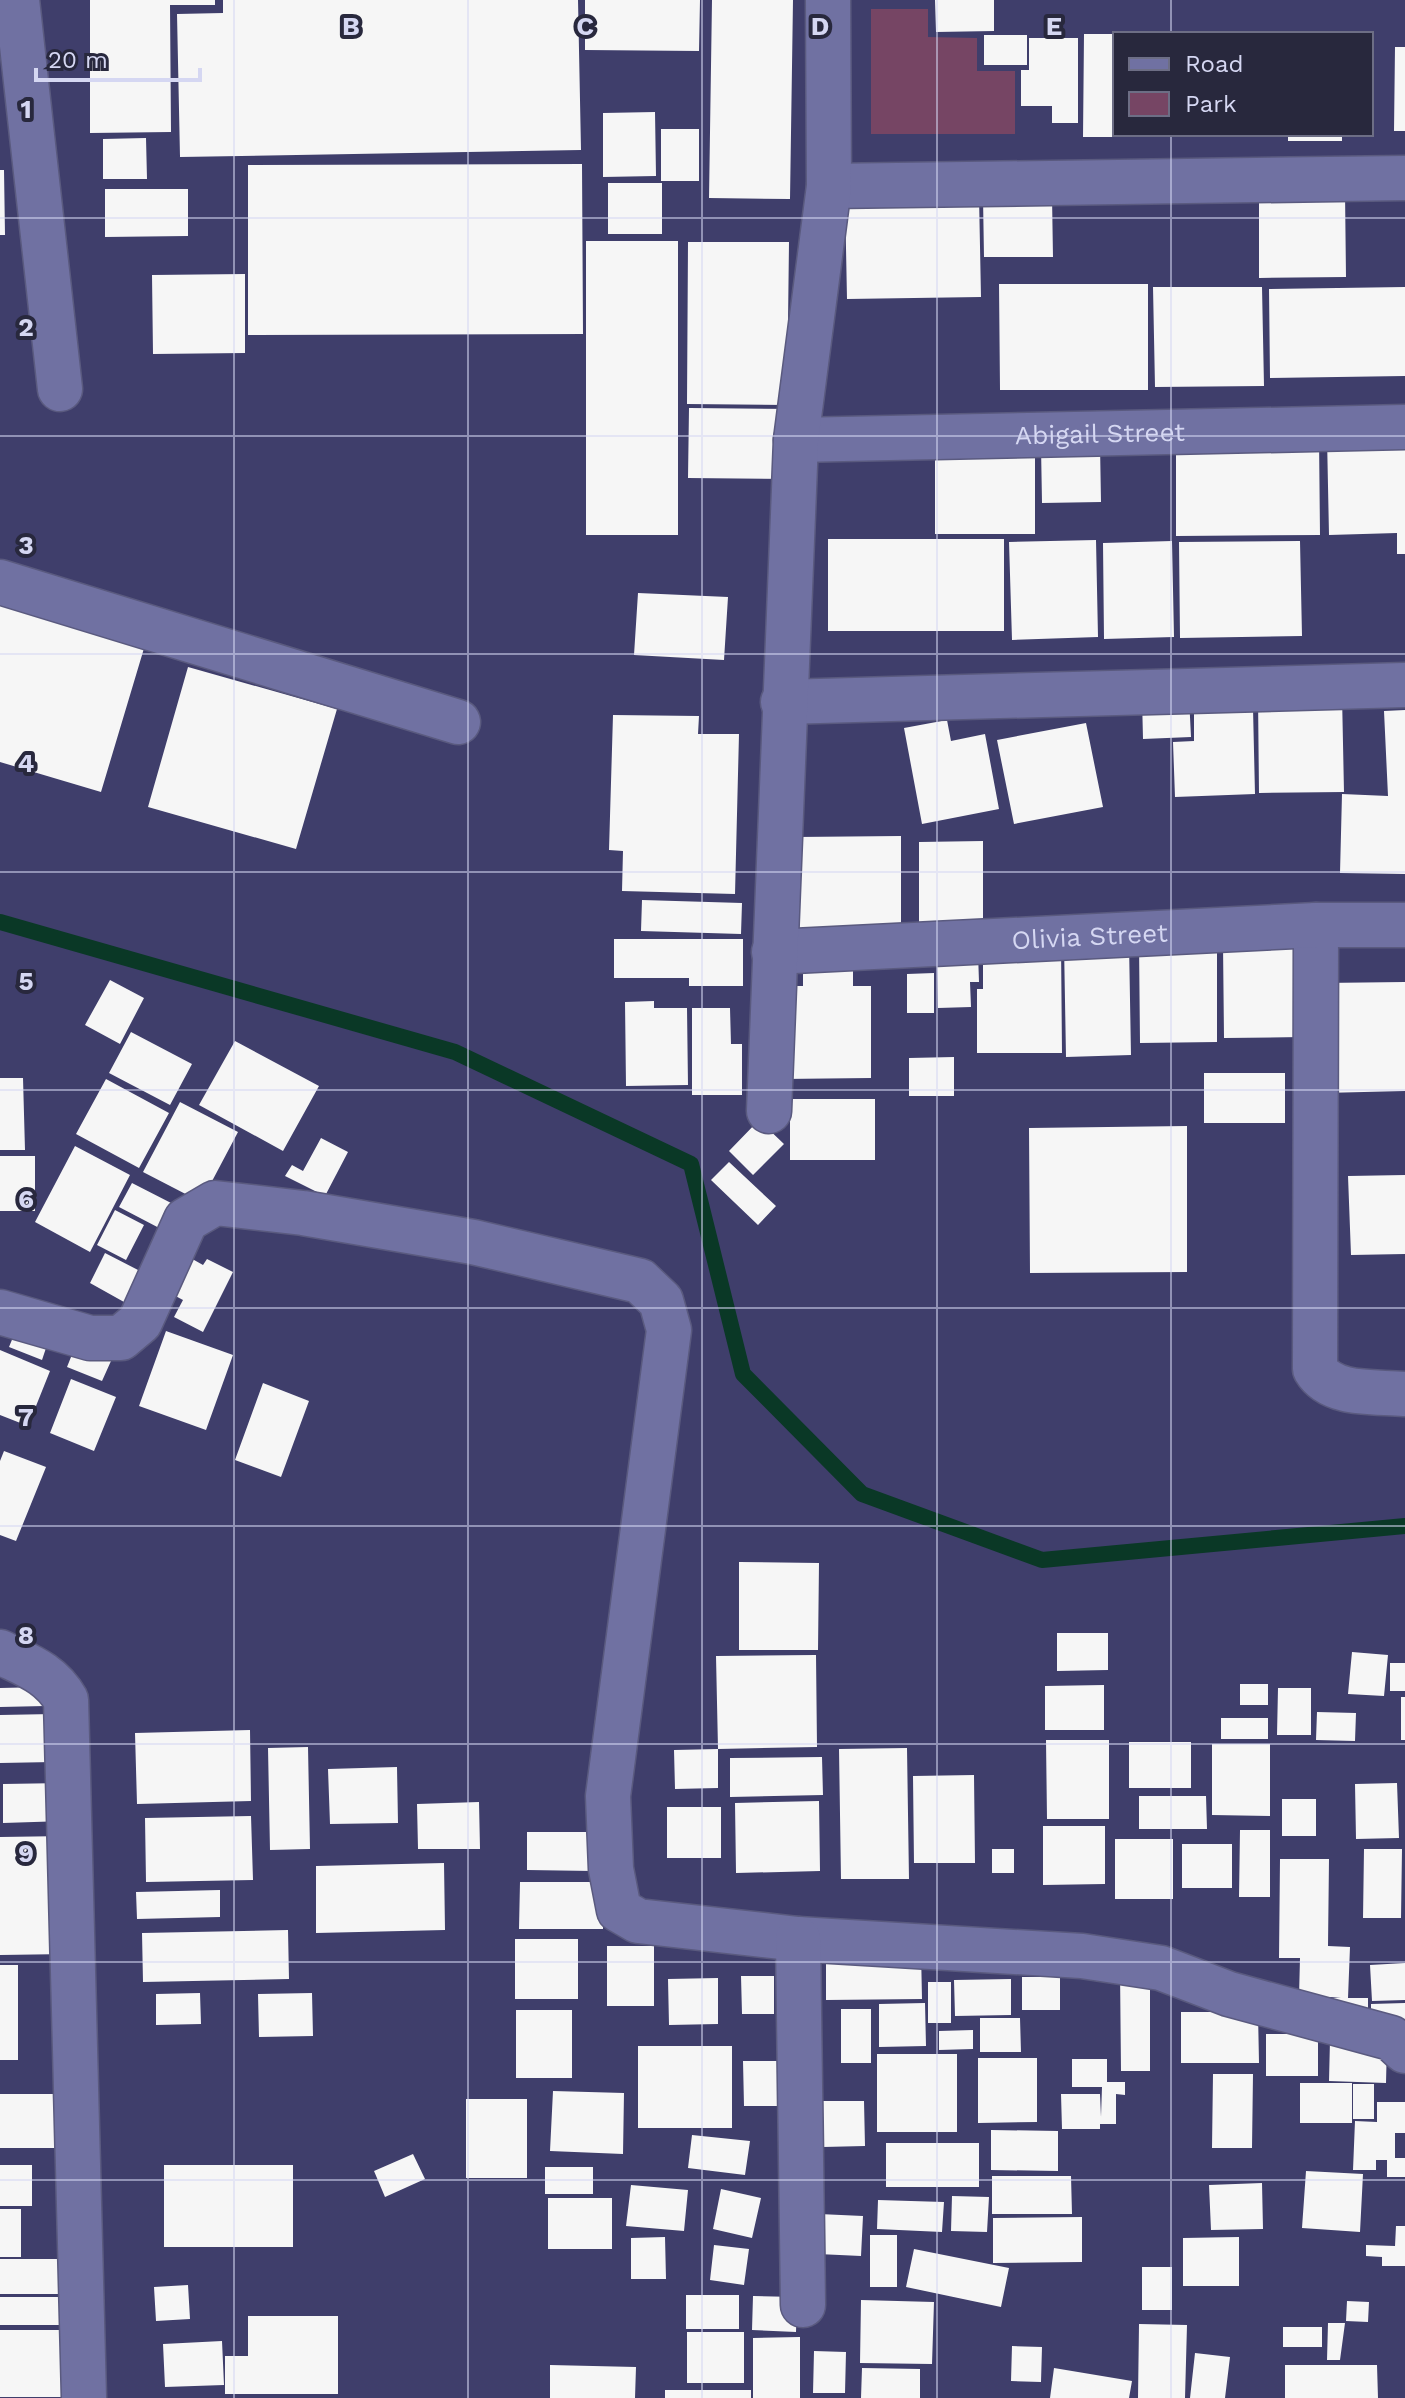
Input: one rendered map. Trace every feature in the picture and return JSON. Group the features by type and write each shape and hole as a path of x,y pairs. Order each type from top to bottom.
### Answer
{"street":[{"path":"17,0 60,389"},
{"path":"769,1111 783,702 796,440 829,186 828,0"},
{"path":"829,186 1405,178"},
{"name":"Abigail Street","path":"796,440 1405,427"},
{"path":"0,582 458,722"},
{"path":"783,702 1405,685"},
{"path":"1316,925 1315,1369 1322,1380 1333,1387 1405,1394"},
{"name":"Olivia Street","path":"774,952 1316,925 1405,925"},
{"path":"0,1312 90,1338 121,1338 140,1322 186,1220 215,1203 303,1213 473,1242 640,1281 661,1301 669,1330 608,1796 611,1869 619,1910 638,1921 798,1939 1067,1955 1161,1968 1229,1994 1391,2038 1405,2051"},
{"path":"0,1652 42,1672 57,1683 66,1700 84,2398"},
{"path":"798,1939 803,2305"}],"green space":[{"path":"871,9 928,9 928,37 977,38 977,71 1015,71 1015,134 871,134"}],"building":[{"path":"90,0 215,0 215,5 170,5 171,132 90,133"},
{"path":"223,0 578,0 581,150 180,157 177,14 223,13"},
{"path":"585,0 700,0 699,51 585,50"},
{"path":"712,0 793,0 790,199 709,198"},
{"path":"935,0 994,0 994,31 936,32"},
{"path":"1084,34 1113,34 1113,136 1188,137 1083,137"},
{"path":"984,35 1027,35 1027,65 984,65"},
{"path":"1029,38 1078,38 1078,123 1052,123 1052,106 1021,106 1021,70 1029,70"},
{"path":"1395,47 1405,47 1405,131 1394,131"},
{"path":"655,112 656,176 603,177 603,113"},
{"path":"661,129 699,129 699,181 661,181"},
{"path":"1288,136 1342,136 1342,141 1288,141"},
{"path":"146,138 147,179 103,179 103,139"},
{"path":"582,164 583,334 248,335 248,165"},
{"path":"0,170 4,170 5,235 0,235"},
{"path":"608,183 662,183 662,234 608,234"},
{"path":"105,189 188,189 188,236 105,237"},
{"path":"1259,192 1345,192 1346,277 1259,278"},
{"path":"979,196 981,297 847,299 845,197"},
{"path":"1052,196 1053,257 984,257 983,197"},
{"path":"586,241 678,241 678,535 586,535"},
{"path":"688,242 789,242 787,405 687,404"},
{"path":"245,274 245,353 153,354 152,275"},
{"path":"999,284 1148,284 1148,390 1000,390"},
{"path":"1153,287 1262,287 1264,386 1155,387"},
{"path":"1405,287 1405,376 1270,378 1269,289"},
{"path":"689,408 794,409 794,479 688,478"},
{"path":"1176,436 1319,436 1320,535 1176,536"},
{"path":"1397,436 1398,449 1405,449 1405,554 1397,554 1397,533 1329,535 1327,437"},
{"path":"1035,441 1035,534 935,534 935,442"},
{"path":"1100,445 1101,502 1042,503 1041,446"},
{"path":"828,539 1004,539 1004,631 828,631"},
{"path":"1096,540 1098,637 1012,640 1009,542"},
{"path":"1172,541 1174,637 1104,639 1103,543"},
{"path":"1300,541 1302,636 1180,638 1179,542"},
{"path":"638,593 728,597 724,660 634,655"},
{"path":"0,601 145,645 101,792 0,762"},
{"path":"188,667 337,709 296,849 148,807"},
{"path":"1342,695 1344,792 1259,793 1258,696"},
{"path":"1189,697 1191,737 1143,739 1142,698"},
{"path":"1253,708 1255,794 1175,797 1173,742 1194,741 1194,710"},
{"path":"1405,710 1405,874 1340,873 1342,794 1388,796 1384,711"},
{"path":"613,715 699,716 698,734 739,734 735,894 622,891 623,851 609,850"},
{"path":"947,720 951,741 985,734 999,809 922,824 904,728"},
{"path":"1086,723 1103,807 1014,824 997,740"},
{"path":"901,836 901,931 796,932 796,837"},
{"path":"983,841 983,925 919,926 919,842"},
{"path":"642,900 742,903 741,934 641,931"},
{"path":"614,939 743,939 743,986 689,986 689,978 614,978"},
{"path":"1139,942 1217,942 1217,1042 1140,1043"},
{"path":"1129,943 1131,1055 1066,1057 1064,944"},
{"path":"1301,943 1302,1037 1224,1038 1223,944"},
{"path":"1061,944 1062,1053 977,1053 977,989 983,989 983,945"},
{"path":"978,953 979,982 970,982 971,1007 938,1008 937,954"},
{"path":"803,968 853,968 853,986 871,986 871,1078 782,1079 781,986 803,986"},
{"path":"934,973 934,1013 907,1013 907,974"},
{"path":"110,980 144,998 120,1044 85,1025"},
{"path":"1405,982 1405,1091 1323,1093 1322,983"},
{"path":"654,1001 654,1008 687,1008 688,1085 626,1086 625,1002"},
{"path":"692,1008 730,1008 731,1044 742,1044 742,1095 692,1095"},
{"path":"131,1032 192,1064 170,1105 109,1073"},
{"path":"235,1041 319,1086 283,1151 199,1105"},
{"path":"954,1057 954,1096 909,1096 909,1058"},
{"path":"1204,1073 1285,1073 1285,1123 1204,1123"},
{"path":"0,1078 23,1078 25,1150 0,1150"},
{"path":"106,1079 169,1113 139,1168 76,1134"},
{"path":"790,1099 875,1099 875,1160 790,1160"},
{"path":"180,1102 238,1132 201,1202 143,1172"},
{"path":"759,1120 784,1144 753,1175 729,1151"},
{"path":"1187,1126 1187,1272 1030,1273 1029,1128"},
{"path":"321,1138 348,1152 325,1196 285,1176 292,1165 303,1171"},
{"path":"75,1146 130,1175 90,1252 35,1222"},
{"path":"0,1156 35,1156 35,1211 0,1211"},
{"path":"729,1162 776,1206 758,1225 711,1180"},
{"path":"1405,1175 1405,1254 1351,1255 1348,1176"},
{"path":"132,1183 175,1205 163,1230 119,1207"},
{"path":"115,1210 144,1225 126,1260 97,1245"},
{"path":"105,1253 140,1271 124,1302 90,1283"},
{"path":"187,1256 203,1265 207,1259 233,1272 203,1332 174,1317 183,1300 168,1292"},
{"path":"16,1330 48,1342 42,1360 9,1347"},
{"path":"166,1331 233,1355 206,1430 139,1406"},
{"path":"75,1347 111,1361 102,1381 67,1367"},
{"path":"0,1350 50,1371 28,1426 0,1415"},
{"path":"71,1379 116,1397 94,1451 50,1433"},
{"path":"263,1383 309,1401 281,1477 235,1460"},
{"path":"4,1451 46,1467 16,1541 0,1535 0,1461"},
{"path":"739,1562 819,1563 818,1650 739,1650"},
{"path":"1057,1633 1108,1633 1108,1670 1057,1671"},
{"path":"1352,1652 1388,1655 1384,1696 1348,1694"},
{"path":"816,1655 817,1747 718,1749 716,1656"},
{"path":"1390,1663 1405,1663 1405,1691 1390,1691"},
{"path":"1240,1684 1268,1684 1268,1705 1240,1705"},
{"path":"1104,1685 1104,1730 1045,1730 1045,1686"},
{"path":"45,1687 45,1706 0,1707 0,1688"},
{"path":"1278,1688 1311,1688 1311,1735 1277,1735"},
{"path":"1401,1697 1405,1697 1405,1740 1401,1740"},
{"path":"1317,1712 1356,1713 1355,1741 1316,1740"},
{"path":"53,1714 53,1762 0,1763 0,1715"},
{"path":"1221,1718 1268,1718 1268,1739 1221,1739"},
{"path":"250,1730 251,1801 137,1804 135,1733"},
{"path":"1046,1740 1109,1740 1109,1819 1047,1819"},
{"path":"1129,1742 1191,1742 1191,1788 1129,1788"},
{"path":"1212,1744 1270,1744 1270,1816 1212,1815"},
{"path":"308,1747 310,1849 270,1850 268,1748"},
{"path":"907,1748 909,1879 841,1879 839,1749"},
{"path":"718,1749 718,1788 675,1789 674,1750"},
{"path":"822,1757 823,1795 730,1797 730,1758"},
{"path":"397,1767 398,1823 330,1824 328,1769"},
{"path":"974,1775 975,1863 914,1863 913,1776"},
{"path":"64,1783 65,1821 3,1823 3,1784"},
{"path":"1397,1783 1399,1838 1356,1839 1355,1784"},
{"path":"1139,1796 1206,1796 1207,1829 1139,1829"},
{"path":"1282,1799 1316,1799 1316,1836 1282,1836"},
{"path":"819,1801 820,1871 736,1873 735,1803"},
{"path":"479,1802 480,1849 418,1849 417,1804"},
{"path":"667,1807 721,1807 721,1858 667,1858"},
{"path":"251,1816 253,1880 146,1882 145,1818"},
{"path":"1043,1826 1105,1826 1105,1884 1043,1885"},
{"path":"1240,1830 1270,1830 1270,1897 1239,1897"},
{"path":"527,1832 593,1832 593,1871 527,1870"},
{"path":"67,1836 68,1954 0,1955 0,1837"},
{"path":"1115,1839 1173,1839 1173,1899 1115,1899"},
{"path":"1182,1844 1232,1844 1232,1888 1182,1888"},
{"path":"992,1849 1014,1849 1014,1873 992,1873"},
{"path":"1364,1849 1402,1849 1401,1918 1363,1918"},
{"path":"1280,1859 1329,1859 1328,1946 1350,1947 1348,1998 1368,1998 1368,2022 1331,2022 1331,1998 1341,1997 1299,1997 1300,1958 1279,1958"},
{"path":"444,1863 445,1930 316,1933 316,1866"},
{"path":"520,1882 603,1882 603,1929 519,1929"},
{"path":"220,1890 220,1917 137,1919 136,1892"},
{"path":"288,1930 289,1979 143,1982 142,1933"},
{"path":"515,1939 578,1939 578,1999 515,1999"},
{"path":"607,1946 654,1946 654,2006 607,2006"},
{"path":"921,1951 922,1999 826,2000 826,1952"},
{"path":"1405,1963 1405,2000 1372,2001 1370,1965"},
{"path":"0,1965 18,1965 18,2060 0,2060"},
{"path":"1120,1969 1150,1969 1150,2071 1121,2071"},
{"path":"741,1976 774,1976 774,2014 742,2014"},
{"path":"1022,1977 1060,1977 1060,2010 1022,2010"},
{"path":"718,1978 718,2024 669,2025 668,1979"},
{"path":"1011,1979 1011,2015 955,2016 954,1980"},
{"path":"928,1982 951,1982 951,2023 928,2023"},
{"path":"200,1993 201,2024 156,2025 156,1994"},
{"path":"312,1993 313,2036 259,2037 258,1994"},
{"path":"925,2003 926,2046 879,2047 879,2004"},
{"path":"1405,2003 1405,2028 1371,2028 1371,2004"},
{"path":"841,2009 871,2009 871,2063 841,2063"},
{"path":"516,2010 572,2010 572,2078 516,2078"},
{"path":"1181,2012 1258,2012 1259,2063 1181,2063"},
{"path":"980,2018 1020,2018 1021,2052 980,2052"},
{"path":"973,2030 973,2049 939,2050 939,2031"},
{"path":"1266,2034 1318,2034 1318,2076 1266,2076"},
{"path":"1330,2040 1387,2042 1386,2083 1329,2081"},
{"path":"638,2046 732,2046 732,2128 638,2128"},
{"path":"877,2054 957,2054 957,2132 877,2132"},
{"path":"978,2058 1037,2058 1037,2122 978,2123"},
{"path":"1072,2059 1107,2059 1107,2082 1125,2082 1125,2095 1116,2094 1116,2124 1100,2124 1100,2129 1062,2129 1061,2094 1100,2094 1101,2117 1102,2087 1072,2087"},
{"path":"743,2061 787,2061 788,2106 744,2106"},
{"path":"1213,2074 1253,2074 1252,2148 1212,2148"},
{"path":"1300,2083 1352,2083 1352,2123 1300,2123"},
{"path":"1353,2084 1374,2084 1374,2119 1353,2119"},
{"path":"553,2091 624,2093 623,2154 550,2151"},
{"path":"0,2094 61,2094 61,2148 0,2148"},
{"path":"466,2099 527,2099 527,2178 466,2178"},
{"path":"823,2101 864,2101 865,2146 823,2147"},
{"path":"1377,2102 1405,2102 1405,2133 1395,2133 1395,2158 1405,2158 1405,2177 1387,2177 1387,2160 1376,2160 1376,2170 1353,2170 1355,2121 1377,2122"},
{"path":"991,2130 1058,2131 1058,2171 991,2170"},
{"path":"692,2135 750,2141 745,2175 688,2168"},
{"path":"886,2143 979,2143 979,2187 886,2187"},
{"path":"413,2154 425,2179 385,2197 374,2171"},
{"path":"0,2165 32,2165 32,2206 0,2206"},
{"path":"164,2165 293,2165 293,2247 164,2247"},
{"path":"545,2167 593,2167 593,2194 545,2194"},
{"path":"1306,2171 1363,2174 1360,2232 1302,2228"},
{"path":"992,2176 1071,2176 1072,2214 992,2214"},
{"path":"1262,2183 1263,2229 1211,2230 1209,2185"},
{"path":"631,2185 688,2190 684,2231 626,2226"},
{"path":"721,2189 761,2198 752,2238 713,2229"},
{"path":"952,2196 989,2197 987,2232 951,2231"},
{"path":"548,2198 612,2198 612,2249 548,2249"},
{"path":"878,2200 944,2202 942,2232 877,2229"},
{"path":"0,2209 21,2209 21,2257 0,2257"},
{"path":"819,2214 863,2216 861,2256 818,2254"},
{"path":"1082,2217 1082,2262 993,2263 993,2218"},
{"path":"1396,2226 1405,2226 1405,2266 1382,2266 1382,2257 1366,2256 1366,2245 1395,2246"},
{"path":"870,2235 897,2235 897,2287 870,2287"},
{"path":"665,2237 666,2279 631,2279 631,2238"},
{"path":"1239,2237 1239,2286 1183,2286 1183,2238"},
{"path":"714,2245 749,2249 744,2285 710,2280"},
{"path":"914,2249 1009,2268 1001,2307 906,2287"},
{"path":"0,2259 65,2259 65,2294 0,2294"},
{"path":"1142,2267 1172,2267 1172,2310 1142,2310"},
{"path":"188,2285 190,2319 156,2321 154,2287"},
{"path":"686,2295 739,2295 739,2329 686,2329"},
{"path":"753,2296 797,2297 796,2332 752,2330"},
{"path":"0,2297 75,2297 75,2325 0,2325"},
{"path":"861,2300 934,2302 932,2364 860,2363"},
{"path":"1347,2301 1369,2302 1368,2322 1346,2321"},
{"path":"248,2316 338,2316 338,2394 225,2394 225,2356 248,2356"},
{"path":"1328,2323 1345,2323 1340,2360 1327,2360"},
{"path":"1139,2324 1187,2325 1185,2398 1138,2398"},
{"path":"1283,2327 1322,2327 1322,2347 1283,2347"},
{"path":"0,2330 69,2330 69,2397 0,2397"},
{"path":"687,2332 744,2332 744,2383 687,2383"},
{"path":"800,2337 800,2398 753,2398 753,2338"},
{"path":"222,2341 224,2385 165,2387 163,2344"},
{"path":"1012,2346 1042,2347 1041,2382 1011,2381"},
{"path":"814,2351 846,2352 845,2393 813,2393"},
{"path":"1195,2353 1230,2357 1225,2398 1190,2398"},
{"path":"550,2365 636,2367 635,2398 550,2398"},
{"path":"1285,2365 1377,2365 1378,2398 1285,2398"},
{"path":"862,2368 920,2369 920,2398 861,2398"},
{"path":"1054,2368 1132,2381 1129,2398 1050,2398"},
{"path":"665,2390 751,2390 751,2398 665,2398"}],"waterway":[{"path":"0,922 455,1052 691,1164 743,1374 862,1494 1042,1560 1405,1526"}]}
